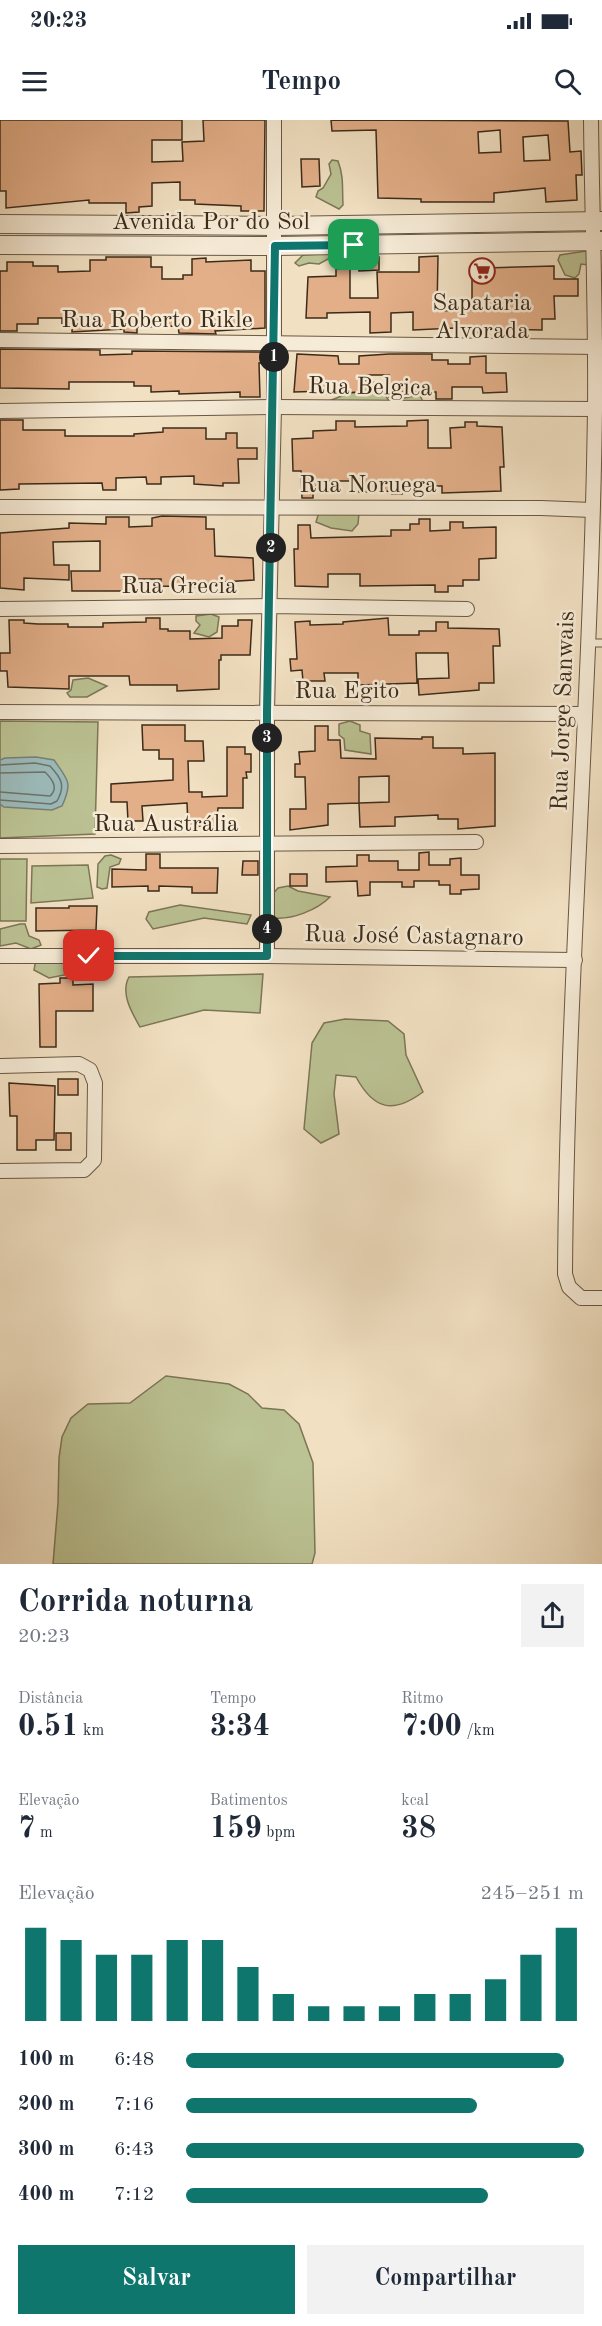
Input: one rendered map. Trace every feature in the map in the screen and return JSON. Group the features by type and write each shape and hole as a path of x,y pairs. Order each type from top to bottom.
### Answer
{"street":[{"path":"267,956 267,712 274,407 274,120"},
{"name":"Rua Jorge Sanwais","path":"591,120 597,221 598,347 575,960 566,1120 565,1274 568,1287 581,1298 602,1298"},
{"name":"Avenida Por do Sol","path":"0,224 275,226 597,221"},
{"name":"Avenida Por do Sol","path":"0,245 275,246 597,241"},
{"name":"Rua Roberto Rikle","path":"0,340 598,347"},
{"name":"Rua Belgica","path":"0,411 274,407 595,409"},
{"name":"Rua Noruega","path":"0,507 592,510"},
{"name":"Rua Grecia","path":"0,609 270,606 467,609"},
{"name":"Rua Egito","path":"0,712 585,714"},
{"name":"Rua Austrália","path":"0,846 476,842"},
{"name":"Rua José Castagnaro","path":"0,956 267,956 575,960"},
{"path":"0,1066 80,1064 90,1070 95,1083 94,1160 84,1170 0,1171"}],"lane":[{"path":"587,644 602,644"}],"green space":[{"path":"332,160 338,161 342,177 343,205 339,209 316,197 331,174 329,164"},
{"path":"586,251 590,255 588,265 581,264 579,274 575,278 565,275 558,260 560,255"},
{"path":"356,252 357,257 354,260 328,259 319,264 309,263 299,266 295,263 303,255"},
{"path":"368,380 378,384 389,401 420,395 423,402 329,401 349,393 364,392 363,381"},
{"path":"319,512 359,513 358,524 352,531 331,528 316,522"},
{"path":"211,614 219,617 217,632 209,637 194,633 200,625 196,621 196,616"},
{"path":"88,678 107,686 87,697 70,697 67,693 71,690 73,680"},
{"path":"0,721 98,722 95,834 0,838"},
{"path":"350,721 360,725 360,731 370,734 371,754 345,750 344,739 339,735 339,724"},
{"path":"111,855 121,859 119,864 110,867 107,888 102,889 97,887 98,864 105,856"},
{"path":"0,859 27,859 26,921 0,921"},
{"path":"88,865 93,898 31,903 32,866"},
{"path":"288,886 298,891 330,897 304,913 273,918 271,896 278,888"},
{"path":"180,905 251,915 247,924 204,918 153,929 146,919 149,912"},
{"path":"25,924 29,936 39,940 41,945 31,949 16,943 0,946 0,929"},
{"path":"36,959 89,959 93,963 89,978 84,980 69,974 49,978 34,970"},
{"path":"263,974 260,1013 204,1010 140,1027 126,996 129,977"},
{"path":"345,1019 388,1021 404,1034 406,1055 423,1092 402,1104 385,1105 370,1096 356,1077 336,1075 334,1094 339,1134 321,1143 304,1129 312,1043 324,1023"},
{"path":"166,1376 229,1384 248,1394 262,1408 284,1410 299,1424 313,1463 315,1553 312,1564 53,1564 59,1458 62,1437 71,1418 88,1404 130,1403"}],"water":[{"path":"36,757 54,760 66,777 68,786 62,806 52,810 4,807 0,804 0,760"}],"building":[{"path":"0,120 182,120 182,140 152,140 152,162 183,161 182,142 204,141 203,120 265,120 264,211 241,211 241,206 195,204 195,200 180,200 180,182 152,183 152,206 139,207 139,212 126,213 126,203 89,203 89,200 6,208 6,191 0,191"},
{"path":"331,120 568,121 570,152 581,151 582,175 576,175 577,200 546,202 545,188 494,193 494,202 421,202 421,199 378,198 376,130 332,131","holes":["500,130 501,152 479,153 478,132","548,135 550,160 524,161 523,137"]},
{"path":"301,159 319,159 320,186 302,187"},
{"path":"438,256 437,311 472,310 472,264 486,264 486,268 554,266 554,279 578,279 578,296 554,296 555,319 542,319 542,330 488,329 488,337 477,337 477,327 413,330 413,312 391,313 391,332 370,333 370,312 327,313 327,318 306,318 308,277 336,276 336,269 350,268 350,298 378,298 377,272 419,272 419,257"},
{"path":"106,257 151,257 151,267 162,267 162,279 183,279 183,275 192,275 192,259 206,258 206,262 251,260 251,271 265,271 265,328 215,331 216,334 179,333 178,326 137,327 137,333 124,332 124,329 72,332 72,324 62,324 62,318 38,318 38,324 17,324 17,331 0,331 0,271 7,271 7,262 33,262 33,266 58,266 58,272 90,271 90,260 106,260"},
{"path":"379,257 379,270 359,271 359,258"},
{"path":"0,349 100,350 100,355 132,354 132,351 263,352 263,363 259,363 260,397 240,397 240,392 179,394 179,391 151,392 151,386 134,386 134,382 69,382 69,389 0,388"},
{"path":"297,354 338,356 339,364 359,364 359,356 389,354 432,354 432,360 448,360 448,364 470,364 470,357 486,356 486,373 506,373 507,392 483,393 482,387 452,387 452,399 436,399 436,392 403,392 403,397 389,397 389,375 359,375 359,392 327,394 327,391 294,392"},
{"path":"0,420 23,420 23,430 65,430 65,436 134,436 134,434 163,432 163,428 206,428 206,439 226,439 226,433 237,433 237,448 257,448 257,459 238,459 239,483 223,483 223,486 194,484 194,476 161,477 161,484 147,484 146,477 116,478 116,490 103,490 102,483 19,484 19,489 0,490"},
{"path":"428,420 428,448 451,448 450,428 465,427 465,422 477,422 477,426 502,427 504,467 500,467 501,491 442,493 442,486 417,486 402,489 402,494 392,494 392,491 359,492 359,481 325,481 325,486 313,486 313,498 302,498 301,471 293,471 292,439 313,438 313,431 336,430 336,421 355,421 355,427 407,426 407,421"},
{"path":"162,516 206,517 206,529 214,529 215,556 253,558 254,580 206,583 206,586 192,587 161,586 161,579 129,579 129,591 72,591 71,571 100,571 100,541 53,542 54,565 69,565 69,580 24,578 24,590 0,588 0,533 69,528 69,523 106,524 106,517 129,517 129,527 152,526 152,518"},
{"path":"419,519 430,519 430,531 450,530 450,522 463,522 463,528 496,527 496,558 479,559 479,580 463,580 463,586 448,586 448,592 435,592 435,585 360,586 360,574 328,574 328,587 295,586 294,549 298,549 298,525 310,525 311,538 391,536 391,530 410,530 410,524 419,524"},
{"path":"146,618 160,618 160,629 190,631 190,639 222,638 222,626 238,626 238,620 252,620 250,655 221,655 219,689 177,691 177,685 130,685 129,676 69,676 69,689 8,687 7,671 0,671 0,653 10,653 9,620 24,620 24,623 38,624 68,624 68,627 103,627 103,623 146,622"},
{"path":"388,618 389,635 419,635 419,631 436,631 436,622 448,622 448,628 499,629 500,646 493,646 494,683 479,683 479,690 419,695 418,679 449,678 448,653 416,653 417,683 358,685 358,673 324,673 325,681 303,681 302,670 291,671 290,659 297,659 295,622 310,621 310,625 343,624 343,622"},
{"path":"142,725 185,725 185,741 203,741 204,761 188,761 189,792 202,792 202,797 227,796 227,747 245,747 245,754 251,754 251,772 246,772 247,778 243,778 243,808 218,808 216,826 188,826 187,803 142,806 143,821 128,821 127,802 111,802 111,784 173,780 173,759 159,759 159,750 143,750"},
{"path":"315,726 328,726 328,740 340,740 341,758 376,759 375,738 422,739 422,737 433,737 433,748 463,748 463,754 495,753 495,826 458,829 458,819 438,819 438,815 395,817 395,826 360,827 359,803 328,804 328,825 290,830 290,809 306,809 305,777 295,777 295,764 300,764 299,752 315,751","holes":["389,776 389,802 359,803 359,777"]},
{"path":"429,852 429,865 450,865 450,859 461,858 461,875 479,875 479,889 461,890 461,894 450,894 450,885 439,885 439,881 414,881 414,887 402,887 402,882 370,882 370,895 358,896 357,881 326,882 326,867 357,866 357,855 369,855 369,861 398,861 398,870 419,870 419,853"},
{"path":"146,854 160,854 160,868 218,868 217,893 192,893 192,887 159,886 159,891 148,891 148,886 112,887 112,869 146,870"},
{"path":"243,861 258,861 258,875 242,875"},
{"path":"290,874 307,874 307,886 290,886"},
{"path":"69,906 97,906 96,930 36,931 36,908 69,908"},
{"path":"60,978 73,978 73,985 93,984 93,1011 56,1011 56,1047 40,1047 39,984 60,983"},
{"path":"58,1079 78,1079 78,1095 58,1095"},
{"path":"9,1083 55,1086 54,1140 36,1140 36,1150 17,1150 17,1116 10,1116"},
{"path":"56,1133 71,1133 71,1150 56,1150"}],"place":[{"name":"Sapataria Alvorada","path":"482,271"}],"route":[{"path":"89,956 267,956 267,712 275,246 354,245"}]}
